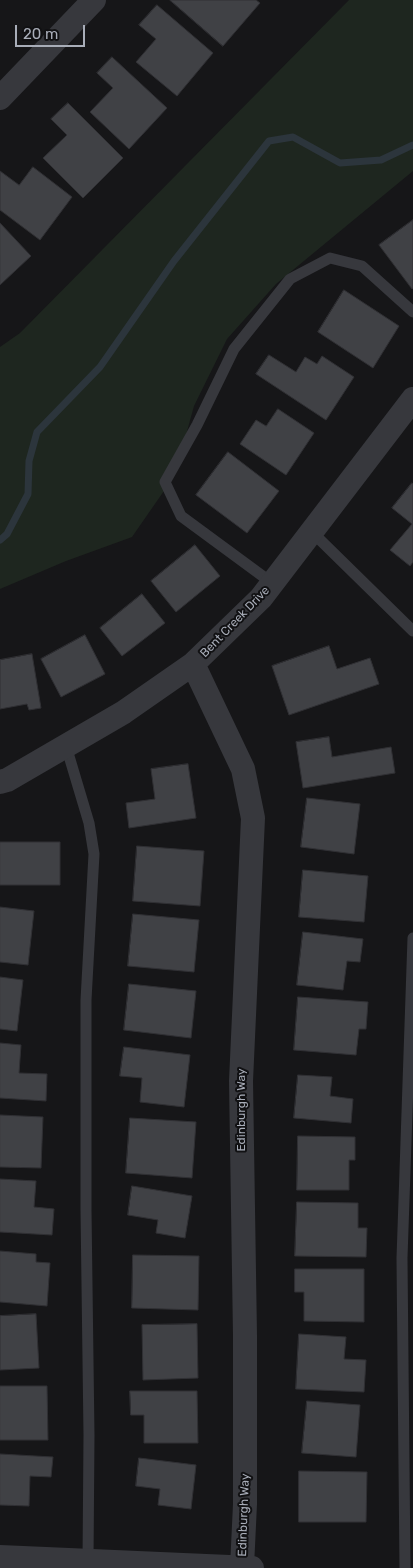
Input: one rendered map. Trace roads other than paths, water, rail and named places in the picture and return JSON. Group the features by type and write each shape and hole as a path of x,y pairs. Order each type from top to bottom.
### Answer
{"street":[{"path":"0,98 94,0"},
{"name":"Bent Creek Drive","path":"0,782 7,780 124,712 193,664 261,598 409,412"},
{"name":"Edinburgh Way","path":"193,664 242,769 253,818 241,1081 245,1376 245,1504 242,1568"},
{"path":"0,1557 252,1568"}],"lane":[{"path":"272,583 181,516 165,482 197,425 234,349 290,279 330,258 362,266 413,312"},
{"path":"312,532 413,631"},
{"path":"66,746 89,823 94,854 86,1000 88,1561"},
{"path":"406,1568 402,1258 413,938"}],"waterway":[{"path":"0,540 7,534 28,494 29,461 37,432 100,367 174,261 269,141 293,137 340,163 381,160 413,145"}]}
